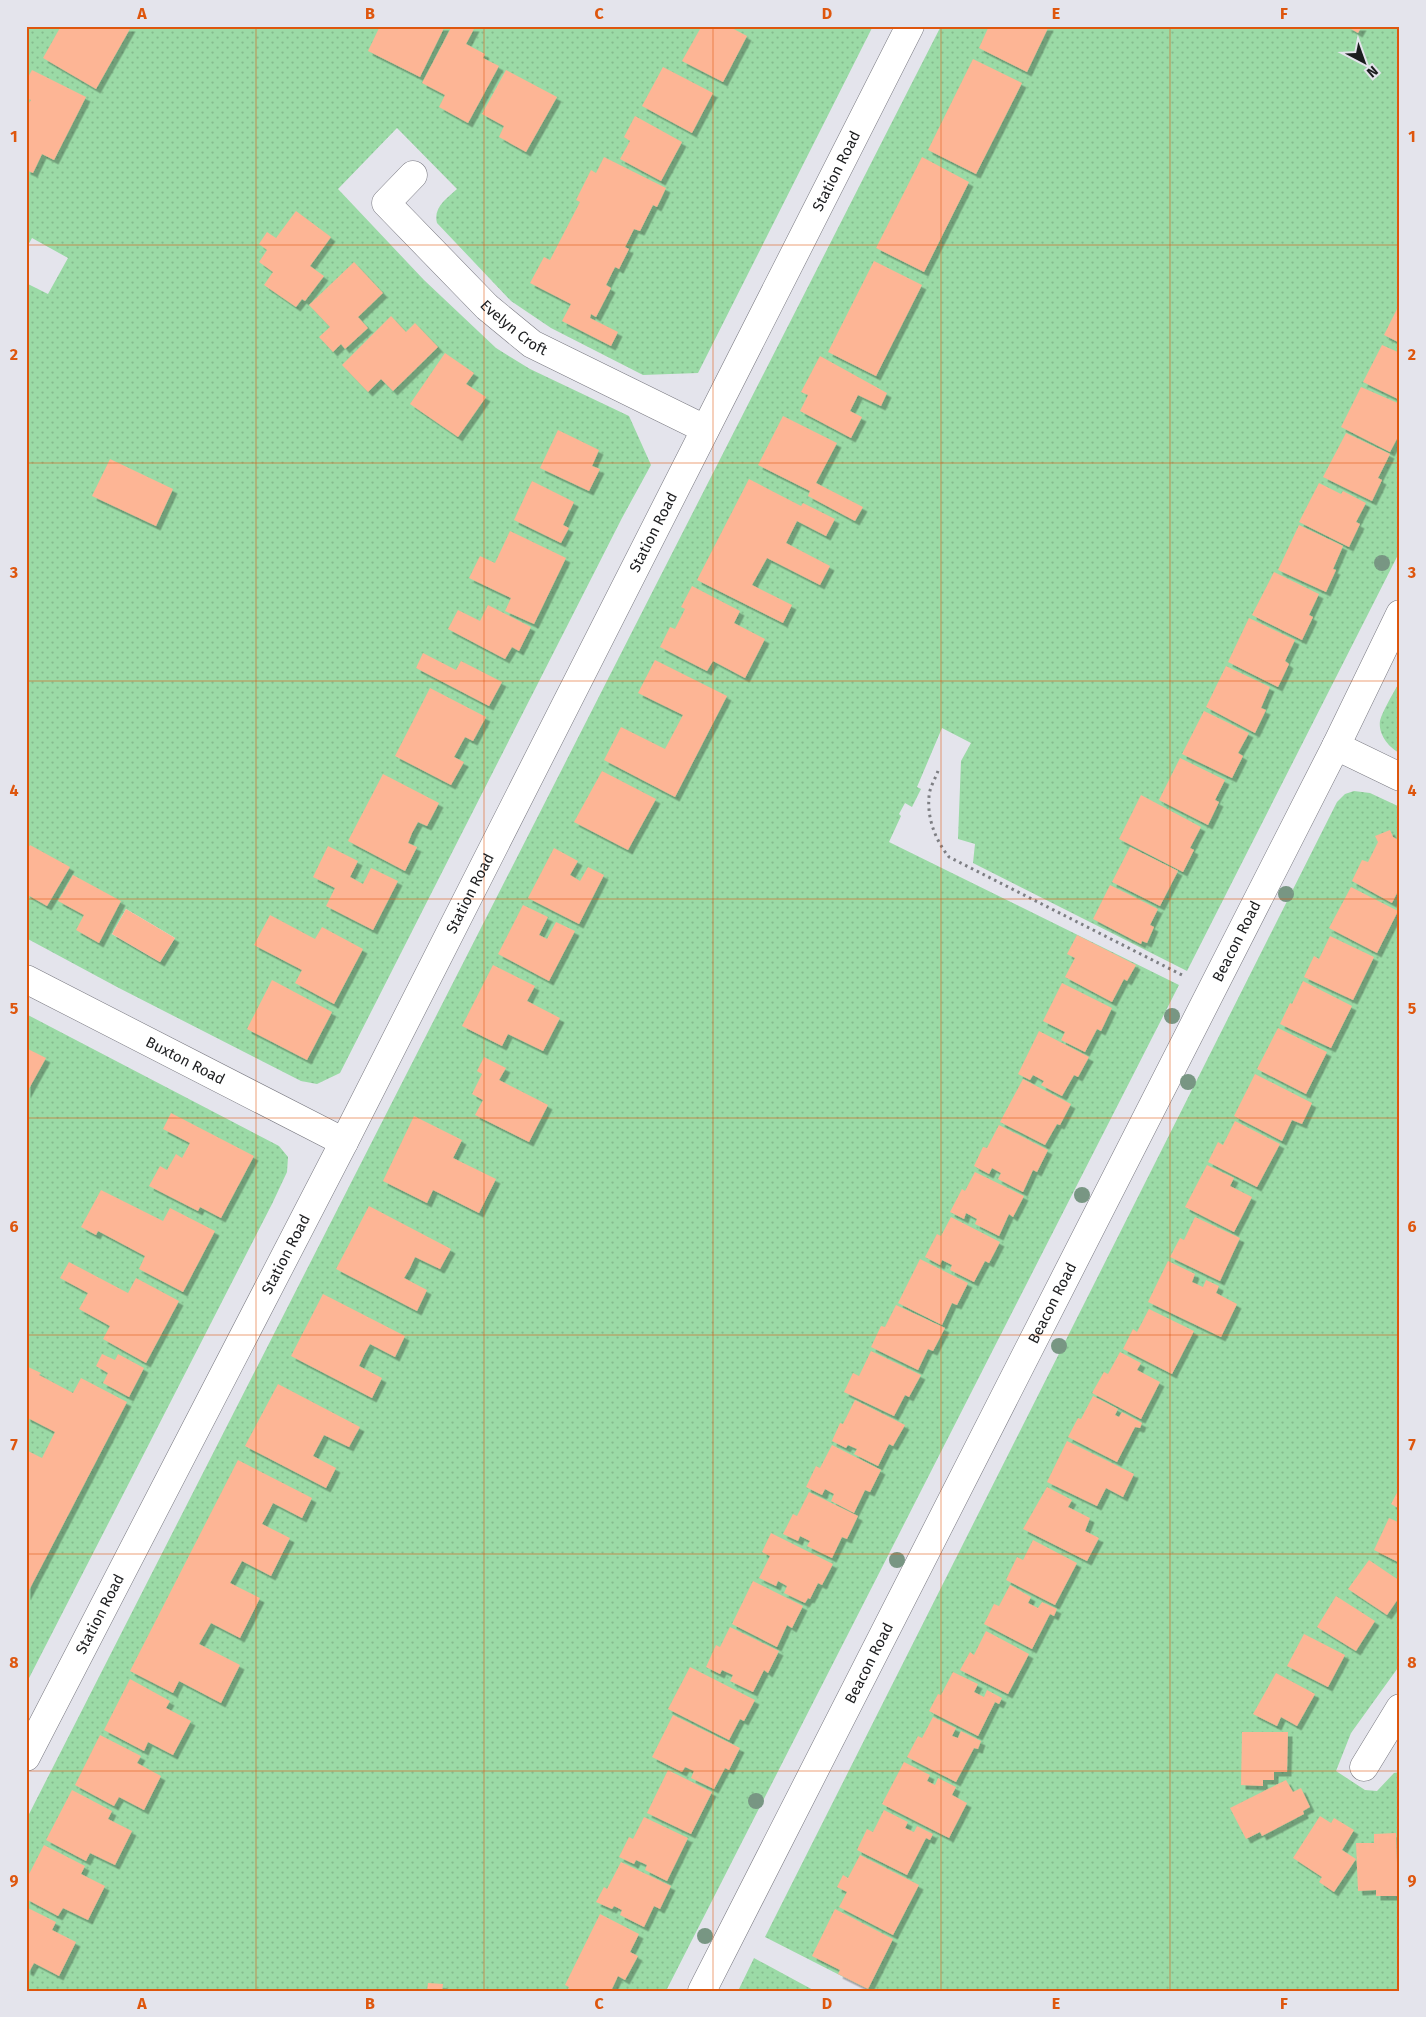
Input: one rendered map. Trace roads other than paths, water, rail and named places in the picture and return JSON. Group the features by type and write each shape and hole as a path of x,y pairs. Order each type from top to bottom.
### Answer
{"street":[{"name":"Station Road","path":"26,1757 344,1142 910,26"},
{"name":"Evelyn Croft","path":"413,175 386,203 487,307 532,344 705,429"},
{"name":"Beacon Road","path":"702,1991 1336,746 1400,614"},
{"path":"1336,746 1400,777"},
{"name":"Buxton Road","path":"26,979 344,1142"},
{"path":"1364,1767 1396,1723"}]}
